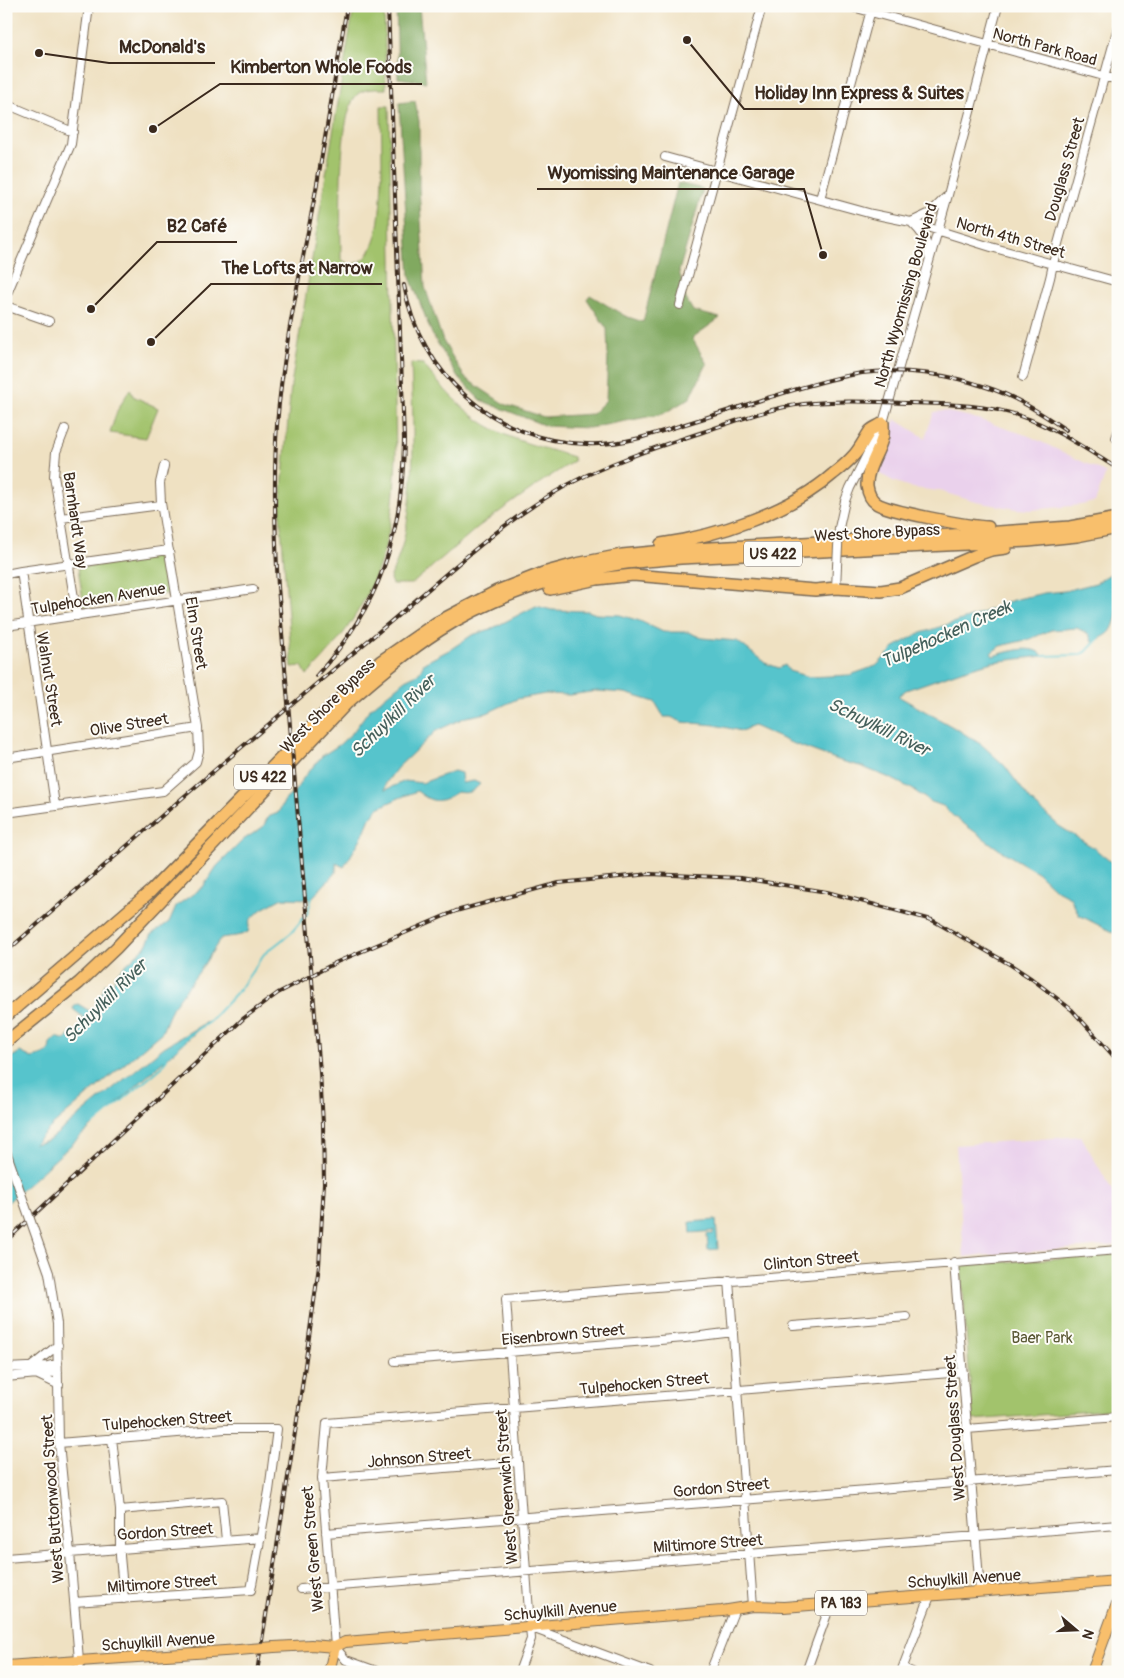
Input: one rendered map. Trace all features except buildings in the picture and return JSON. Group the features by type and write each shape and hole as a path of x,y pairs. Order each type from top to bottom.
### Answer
{"highway":[{"path":"543,573 592,554 664,544 716,532 786,505 811,491 831,476 854,455 870,430 883,423 883,437 867,482 870,495 878,505 977,527 1095,522"},
{"name":"West Shore Bypass","path":"6,1016 151,891 332,706 381,661 436,622 497,591 543,573 622,555 666,550 1070,528 1118,518"},
{"path":"440,630 547,590 616,576 647,576 815,590 836,588 881,591 900,588 991,550 1076,543 1118,528"},
{"name":"West Shore Bypass","path":"6,1042 79,983 116,948 347,703 387,668 440,630 481,608 575,573 614,565 681,558 1028,541 1077,536 1118,528"}],"main road":[{"name":"Schuylkill Avenue","path":"6,1666 79,1666 274,1647 310,1645 335,1647 345,1642 753,1606 784,1607 1118,1582"},
{"path":"1092,1672 1118,1601"},
{"name":"West Green Street","path":"329,1672 333,1662 335,1647"}],"street":[{"path":"6,296 67,157 73,132 89,6"},
{"path":"680,306 762,6"},
{"name":"North Park Road","path":"848,6 871,9 987,45 1118,80"},
{"name":"North Wyomissing Boulevard","path":"836,588 839,528 845,502 850,488 883,423 948,195 998,6"},
{"path":"820,199 871,9"},
{"name":"Douglass Street","path":"1023,377 1118,27"},
{"path":"6,104 73,132"},
{"name":"North 4th Street","path":"665,157 872,214 911,222 1118,282"},
{"path":"929,261 926,240 921,231 911,222 930,213 948,195"},
{"path":"6,306 49,321"},
{"name":"Barnhardt Way","path":"64,429 54,460 54,476 77,616"},
{"name":"Elm Street","path":"55,805 164,791 196,762 199,751 198,728 161,505 160,483 164,466"},
{"path":"61,518 161,505"},
{"path":"6,574 169,550"},
{"name":"Walnut Street","path":"21,571 55,805"},
{"name":"Tulpehocken Avenue","path":"6,626 253,588"},
{"name":"Olive Street","path":"6,758 198,728"},
{"path":"6,813 55,805"},
{"name":"West Buttonwood Street","path":"6,1151 49,1273 57,1324 59,1443 79,1666"},
{"name":"Clinton Street","path":"506,1299 1118,1250"},
{"name":"West Douglass Street","path":"954,1262 980,1592"},
{"path":"729,1280 753,1606"},
{"name":"West Greenwich Street","path":"506,1299 532,1639 519,1672"},
{"path":"793,1326 907,1317"},
{"name":"Eisenbrown Street","path":"395,1361 685,1338 733,1332"},
{"path":"32,1366 58,1345"},
{"path":"6,1368 48,1366 58,1363"},
{"path":"6,1378 58,1372"},
{"name":"Tulpehocken Street","path":"327,1423 963,1372"},
{"path":"36,1375 59,1386"},
{"path":"967,1429 1118,1417"},
{"name":"West Green Street","path":"327,1423 322,1478 335,1647"},
{"name":"Tulpehocken Street","path":"59,1443 225,1429 277,1429 273,1468 261,1538"},
{"path":"112,1438 120,1510 124,1599"},
{"name":"Johnson Street","path":"322,1478 518,1462"},
{"name":"Gordon Street","path":"326,1533 1118,1470"},
{"path":"120,1510 222,1501 226,1540"},
{"name":"Miltimore Street","path":"301,1589 1118,1525"},
{"name":"Gordon Street","path":"6,1558 261,1538"},
{"name":"Miltimore Street","path":"74,1602 251,1590 261,1538"},
{"path":"912,1672 902,1670 930,1596"},
{"path":"806,1672 831,1603"},
{"path":"710,1672 735,1609"},
{"path":"531,1627 650,1672"},
{"path":"335,1647 346,1660 379,1672"}],"shaded area":[{"path":"943,411 971,417 1029,436 1106,473 1095,502 1031,510 1017,509 976,502 939,491 913,488 893,481 877,472 895,419 925,438 934,412"},
{"path":"1081,1136 1118,1201 1118,1245 964,1257 956,1145"}],"green space":[{"path":"354,6 384,6 386,89 362,91 359,93 352,103 346,121 341,171 341,259 350,265 361,261 368,255 375,240 381,203 382,182 381,106 389,106 396,455 394,489 386,545 371,586 349,625 336,643 307,675 302,666 292,667 280,512 291,385"},
{"path":"396,6 419,6 426,82 398,78"},
{"path":"415,101 419,121 419,187 425,287 443,341 465,378 504,404 544,417 592,414 606,400 607,329 587,299 590,295 625,316 643,322 678,183 703,189 679,271 686,299 693,311 720,318 692,338 707,364 690,398 663,414 589,428 546,426 480,400 458,377 432,334 410,277 399,103"},
{"path":"411,363 423,364 454,399 472,415 490,427 520,441 573,457 574,461 478,527 412,584 392,584 390,579 402,546 407,524 412,479 413,408"},
{"path":"130,389 133,396 158,408 146,438 110,433 117,411"},
{"path":"164,554 171,593 84,607 78,568"},
{"name":"Baer Park","path":"1118,1254 1118,1409 973,1420 961,1265"}],"water":[{"path":"1118,569 1116,618 1114,626 1104,637 1092,642 1089,634 1077,628 1051,630 1030,639 1000,646 991,653 993,656 1026,649 1039,652 1043,656 992,662 906,690 898,696 982,745 1004,765 1031,801 1059,826 1094,848 1118,868 1118,935 1079,915 1070,897 1055,889 1037,872 1000,850 953,816 943,806 929,801 912,789 890,778 860,766 789,742 753,726 741,731 715,725 682,722 671,717 664,717 655,702 625,693 597,691 570,695 545,694 517,699 487,713 466,717 436,731 397,768 386,783 385,790 405,781 422,783 454,771 461,773 462,783 474,781 480,784 475,789 464,793 457,792 441,800 432,800 417,791 378,808 370,818 363,835 344,867 336,863 336,872 311,899 282,898 262,909 250,920 248,932 245,934 221,938 172,1008 162,1032 53,1125 34,1144 48,1141 164,1047 208,1021 6,1204 6,1064 20,1052 32,1058 43,1055 49,1051 50,1043 56,1037 66,1040 70,1033 80,1031 83,1017 73,1009 75,1005 78,1004 93,1013 96,1012 105,984 113,984 116,974 145,947 152,934 169,922 176,906 203,887 217,866 243,840 263,827 268,817 278,813 285,800 295,791 322,756 339,745 353,732 369,710 405,680 419,673 424,663 451,649 472,635 491,629 536,606 552,610 588,611 596,614 620,615 640,621 663,632 688,632 702,638 737,641 765,663 779,668 785,665 789,671 809,677 850,675 876,666 896,646 918,634 974,616 1013,600 1044,593 1065,591 1096,583"},
{"path":"716,1220 718,1249 708,1250 707,1234 713,1234 714,1231 691,1233 690,1222"}],"waterway":[{"path":"1042,656 1079,655 1086,652 1100,637"},
{"path":"196,1031 209,1022 240,989 264,954 291,933 307,914 312,898"},
{"path":"93,1125 162,1067 167,1058"}],"railway":[{"path":"257,1672 300,1401 319,1266 324,1183 320,1072 278,587 275,506 277,425 288,340 347,6"},
{"path":"316,676 357,622 372,595 393,537 403,474 404,439 388,6"},
{"path":"404,285 412,317 426,347 444,374 467,397 493,416 522,431 554,440 594,444 614,443 640,438 826,381 862,373 893,371 925,373 971,382 986,387 1017,400 1066,430"},
{"path":"6,952 190,791 476,549 528,509 556,491 599,469 740,419 791,406 830,402 951,404 1006,412 1033,421 1058,433 1118,469"},
{"path":"6,1241 244,1018 278,993 337,962 456,911 559,883 650,874 741,878 827,892 932,920 1032,979 1072,1010 1118,1061"}],"place":[{"name":"Holiday Inn Express & Suites","path":"687,40"},
{"name":"McDonald's","path":"39,53"},
{"name":"Kimberton Whole Foods","path":"153,129"},
{"name":"Wyomissing Maintenance Garage","path":"823,255"},
{"name":"B2 Café","path":"91,309"},
{"name":"The Lofts at Narrow","path":"151,342"}],"water label":[{"name":"Tulpehocken Creek","path":"946,634"},
{"name":"Schuylkill River","path":"393,716"},
{"name":"Schuylkill River","path":"879,727"},
{"name":"Schuylkill River","path":"105,1001"}]}
